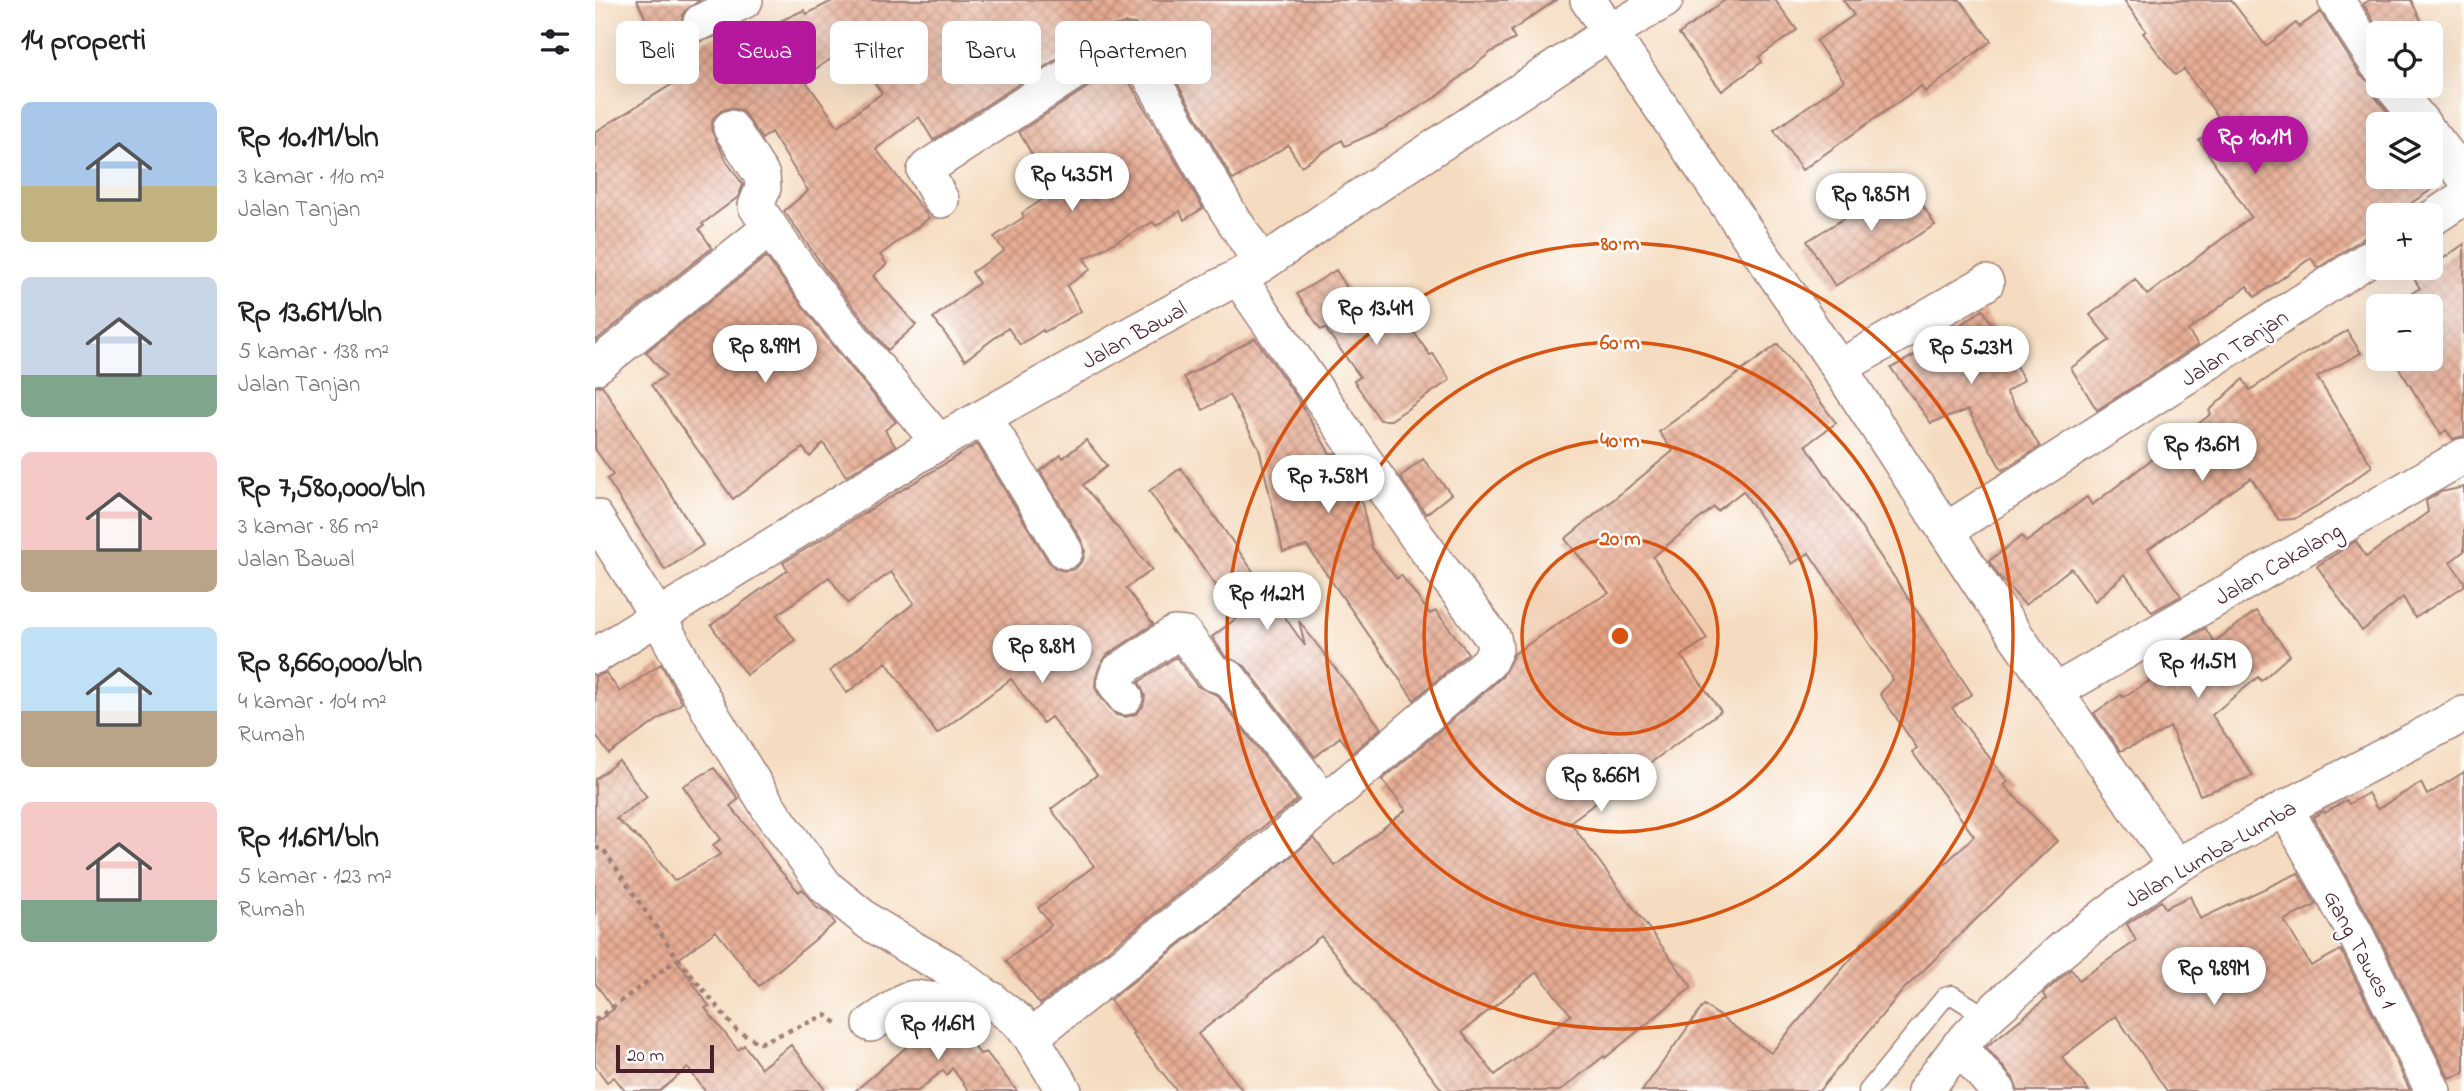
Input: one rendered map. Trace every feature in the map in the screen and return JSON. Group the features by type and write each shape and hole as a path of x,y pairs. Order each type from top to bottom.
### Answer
{"street":[{"path":"701,22 745,0"},
{"name":"Jalan Bawal","path":"595,656 670,610 922,422 984,417 1250,271 1338,211 1598,14 1665,0"},
{"path":"2336,0 2366,46"},
{"path":"1598,14 1839,368 1987,594 2176,866"},
{"path":"941,200 926,176 927,168 1115,45 1128,43 1144,65 1234,221 1250,271 1418,538 1493,638 1495,649 1489,662 1287,835 1031,1037"},
{"path":"2402,98 2413,112"},
{"path":"731,128 762,176 763,188 757,206 770,228 843,329 922,422"},
{"path":"2443,149 2464,176"},
{"path":"2443,211 2464,197"},
{"path":"595,367 770,228"},
{"name":"Jalan Tanjan","path":"1947,530 2366,261"},
{"path":"1839,368 1986,283"},
{"path":"984,417 1065,551"},
{"name":"Jalan Cakalang","path":"2056,691 2464,456"},
{"path":"595,517 670,610 713,717 768,808 826,887 869,922 951,970 980,1001 1018,1021 1064,1091"},
{"path":"1125,697 1115,683 1119,671 1174,634 1185,635 1213,673 1229,678 1324,802"},
{"name":"Jalan Lumba-Lumba","path":"1925,1091 1959,1046 1987,1017 2120,904 2176,866 2464,714"},
{"name":"Gang Tawes 1","path":"2285,808 2355,933 2433,1091"},
{"path":"871,1024 906,1000 915,998 980,1001"},
{"path":"1959,1046 1998,1091"}],"lane":[{"path":"1868,1091 1945,997 1952,995 1987,1017"}],"path":[{"path":"595,848 603,849 678,959 737,1031 760,1043 826,1016 853,1035 871,1024"},
{"path":"595,1020 678,959"}],"building":[{"path":"637,0 700,0 684,12 681,21 646,21"},
{"path":"834,0 1556,0 1511,31 1515,39 1491,52 1436,97 1383,129 1345,146 1342,140 1301,166 1288,145 1233,180 1178,84 1211,84 1211,21 1055,21 1055,60 1041,69 1041,21 942,21 942,84 1018,84 933,140 919,117 876,149 929,218 880,255 887,264 873,276 916,325 888,350 837,286 784,211 808,191 771,132 762,139 741,110 731,108 721,111 713,118 711,130 727,162 743,185 738,197 699,229 712,248 595,341 595,132 672,84 699,84 699,42 713,37 713,84 808,84 838,126 882,93 875,84 928,84 928,21 830,21 830,60 816,69 816,21 780,21 804,10 807,14"},
{"path":"1725,0 1775,0 1797,30 1759,57 1762,62 1722,91 1679,34"},
{"path":"1843,0 1960,0 1991,41 1925,92 1921,86 1802,170 1774,130 1844,81 1816,41 1854,15"},
{"path":"2124,0 2231,0 2266,46 2296,23 2299,27 2320,12 2361,76 2366,79 2366,98 2376,98 2387,112 2366,112 2366,189 2432,189 2411,203 2366,203 2366,237 2318,268 2311,258 2255,297 2247,286 2188,331 2198,345 2097,410 2071,368 2110,340 2090,315 2135,279 2147,295 2251,217 2199,140 2223,124 2184,69 2175,75 2143,33 2146,31"},
{"path":"2370,0 2411,0 2421,21 2374,21 2363,4"},
{"path":"1092,84 1131,84 1203,208 1184,220 1180,211 1156,226 1153,222 1084,259 1091,269 1067,286 1081,311 1020,345 1008,328 965,360 933,318 979,283 972,272 1004,251 994,237 1024,217 1022,213 1054,192 1019,132"},
{"path":"1907,180 1935,225 1835,286 1807,241"},
{"path":"2464,244 2464,436 2453,439 2446,430 2441,434 2401,371 2443,371 2443,294 2410,294 2420,288 2415,280 2443,280 2443,259"},
{"path":"766,257 828,340 896,422 885,430 895,446 846,476 823,443 810,457 803,448 733,499 651,385 666,376 646,352"},
{"path":"1336,270 1362,312 1387,294 1450,380 1391,420 1380,420 1354,381 1360,377 1325,328 1321,330 1297,294"},
{"path":"1983,310 2024,380 2006,392 2040,447 2002,470 1968,410 1931,423 1891,368 1933,345 1932,343"},
{"path":"2347,331 2361,353 2317,377 2372,466 2327,500 2294,519 2279,520 2251,478 2148,549 2181,596 2152,612 2125,574 2095,601 2071,568 2025,605 1999,576 1989,561 2022,536 2026,542 2087,497 2092,505 2211,414 2209,411 2243,379 2250,390 2306,353"},
{"path":"1255,338 1296,396 1330,454 1335,453 1358,486 1372,548 1397,579 1401,575 1430,614 1436,611 1468,653 1414,700 1307,546 1283,552 1259,448 1229,395 1203,410 1184,377"},
{"path":"1778,344 1836,423 1806,445 1972,694 1952,708 2008,782 2004,785 2057,841 1903,990 1819,1091 1642,1091 1704,1005 1771,1053 1860,945 1974,836 1912,752 1917,748 1880,694 1893,679 1809,553 1792,564 1743,491 1717,511 1714,507 1653,557 1707,639 1681,656 1721,711 1570,822 1692,987 1560,1091 1443,1091 1321,936 1198,1034 1243,1091 1177,1091 1132,1034 1134,1033 1110,1000 1314,838 1335,866 1406,810 1382,780 1502,677 1514,654 1572,614 1609,593 1565,539 1673,451 1659,432","holes":["1537,972 1571,1015 1495,1075 1462,1032"]},
{"path":"602,385 703,545 665,570 607,479 613,475 595,449 595,387"},
{"path":"1086,440 1107,466 1083,485 1152,570 1126,588 1153,624 1107,655 1096,677 1095,687 1099,695 1116,715 1126,717 1136,714 1143,706 1145,696 1139,682 1176,657 1197,686 1217,695 1297,800 1040,1004 1006,961 1051,925 1038,908 1094,866 1051,809 1097,775 1051,717 1043,723 1011,679 937,734 886,662 847,693 830,671 914,603 891,572 848,603 829,577 777,615 795,640 746,675 711,625 788,570 783,563 977,444 1048,561 1056,569 1075,569 1083,560 1085,551 1082,541 1040,471"},
{"path":"1423,459 1451,494 1426,514 1400,477"},
{"path":"1181,468 1305,646 1299,621 1381,728 1352,753 1340,737 1315,757 1245,666 1225,656 1212,637 1238,617 1149,491"},
{"path":"2464,487 2464,551 2450,562 2464,581 2464,586 2415,618 2403,597 2362,631 2317,566 2356,541 2366,557 2428,512 2426,501 2441,492"},
{"path":"2256,611 2290,655 2261,681 2258,677 2212,715 2253,776 2200,795 2170,727 2152,738 2120,751 2094,713 2177,664 2167,650 2205,628 2214,642"},
{"path":"661,664 682,703 609,754 595,734 595,676 606,673 620,692"},
{"path":"619,761 647,797 616,819 648,847 674,881 721,854 713,845 721,839 683,786 714,768 739,799 730,806 776,866 799,892 802,889 816,907 828,914 835,923 759,986 716,931 677,960 709,1006 705,1008 738,1050 744,1045 761,1068 791,1045 826,1091 705,1091 688,1068 660,1091 625,1091 614,1077 607,1082 595,1066 595,1023 614,1009 595,983 595,779"},
{"path":"2464,772 2464,1073 2449,1078 2373,924 2313,817 2346,800 2349,804 2368,793 2377,809 2421,783 2427,795"},
{"path":"2298,873 2316,905 2284,920 2311,966 2341,950 2410,1090 2167,1091 2116,1016 2062,1057 2089,1091 2018,1091 2013,1078 1986,1047 2046,999 2043,994 2071,969 2079,980 2136,941 2127,924 2161,901 2165,908 2190,896 2200,919"},
{"path":"916,1018 956,1023 980,1054 986,1052 1017,1091 969,1091 952,1068 947,1075 943,1070 918,1091 855,1091 917,1038 908,1028"}]}
